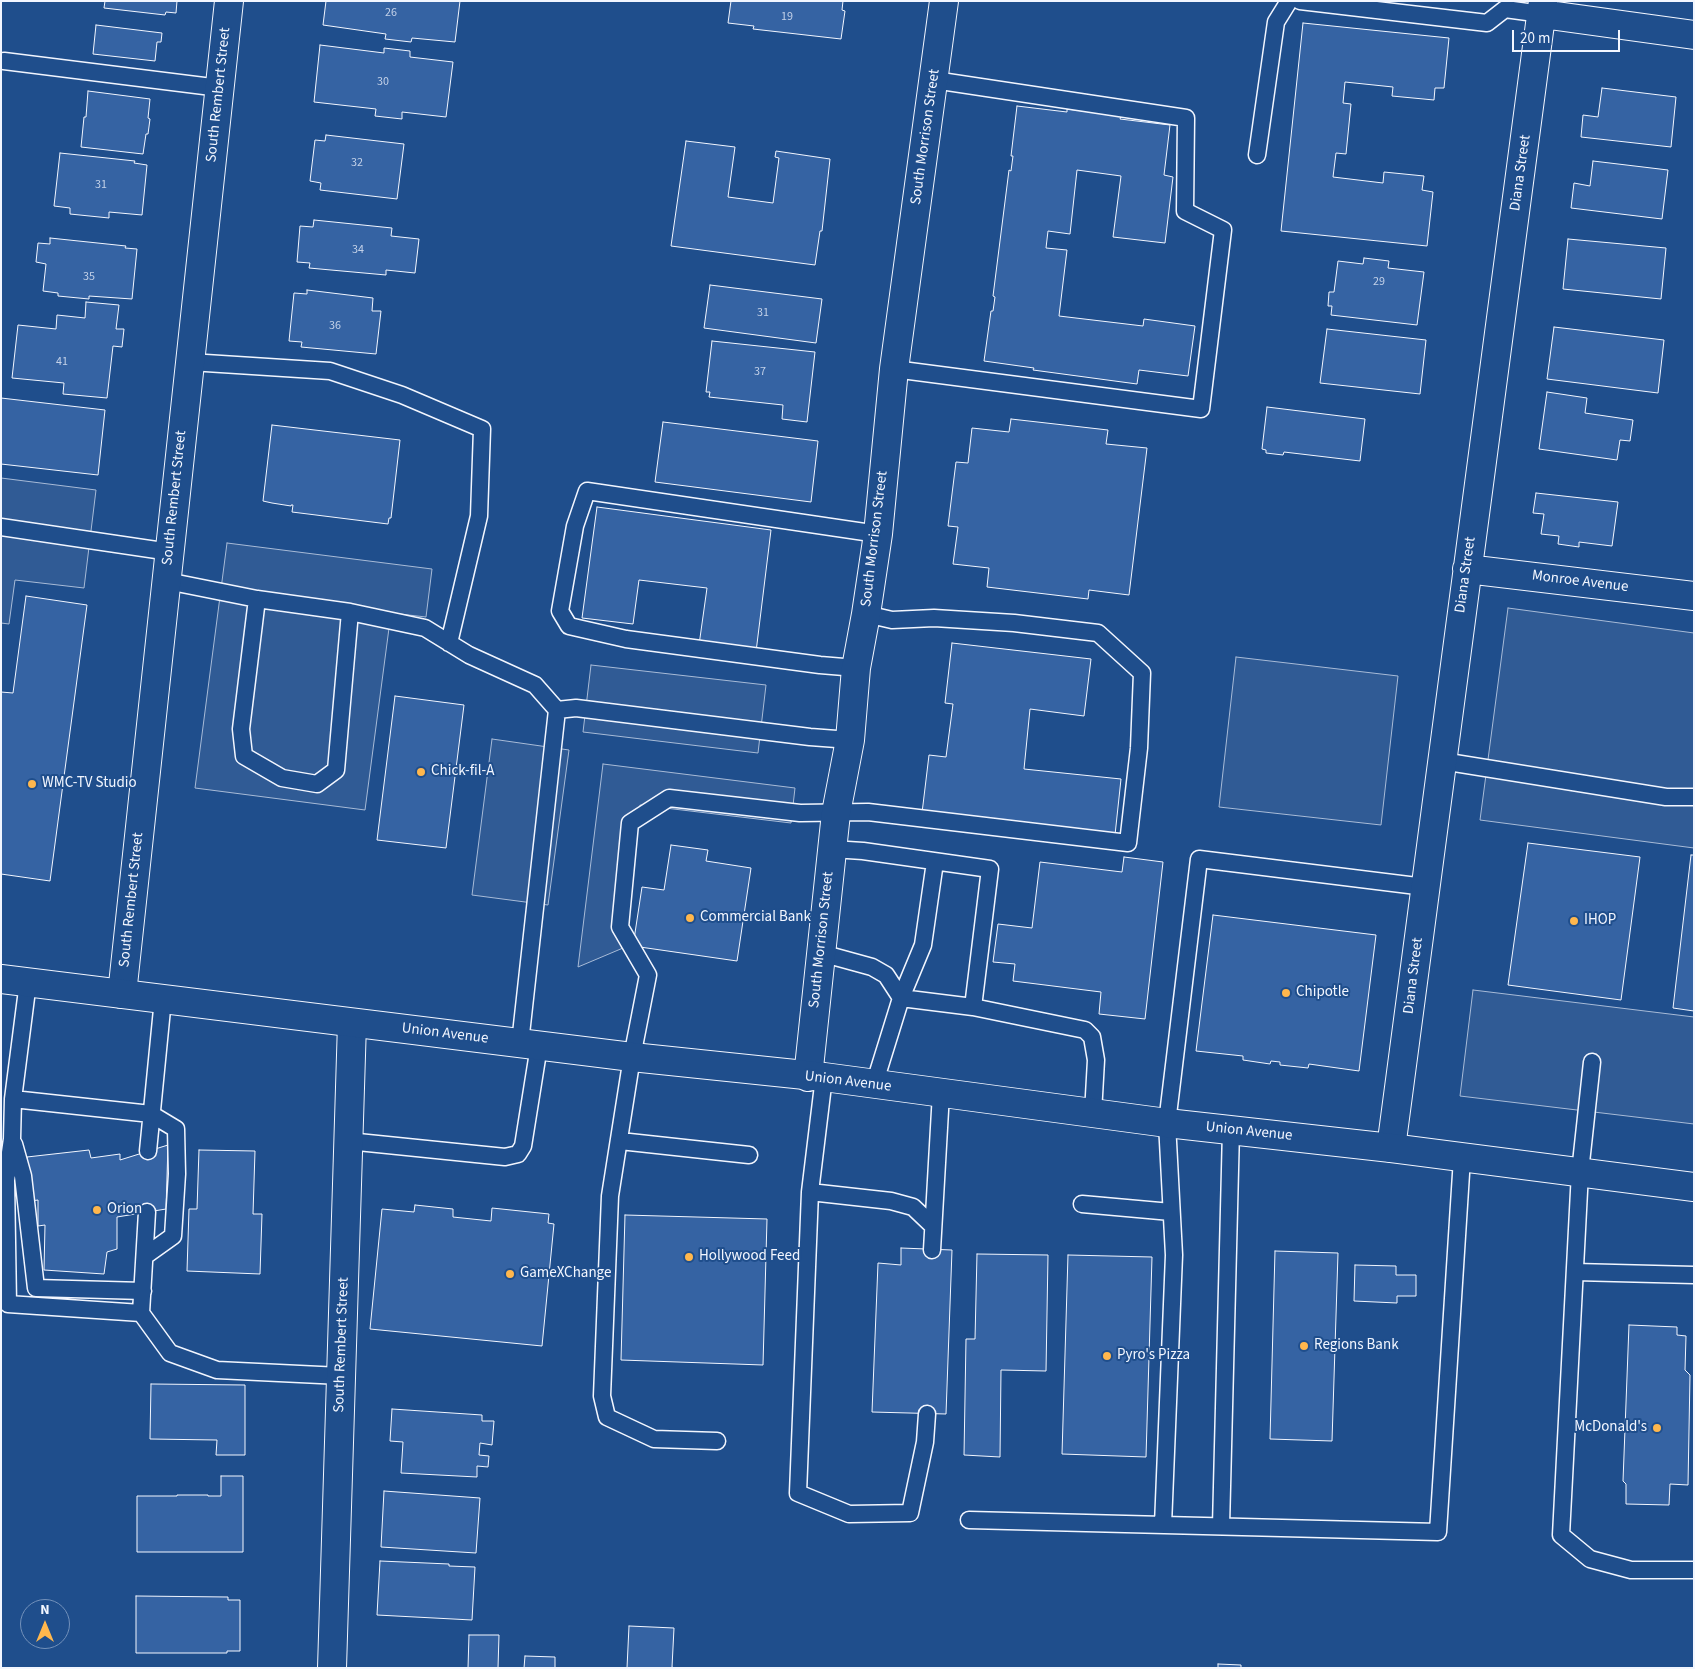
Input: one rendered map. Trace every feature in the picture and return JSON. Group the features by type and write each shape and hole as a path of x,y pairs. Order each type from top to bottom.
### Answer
{"street":[{"name":"South Rembert Street","path":"122,994 229,1"},
{"name":"South Morrison Street","path":"816,1077 821,953 836,813 850,740 856,668 878,534 894,369 944,1"},
{"path":"1542,8 1694,35"},
{"name":"Diana Street","path":"1391,1148 1542,8"},
{"name":"Monroe Avenue","path":"1467,569 1694,596"},
{"name":"Union Avenue","path":"14,980 529,1045 874,1084 1167,1123 1391,1148 1694,1187"},
{"name":"South Rembert Street","path":"332,1668 352,1022"}],"lane":[{"path":"1257,154 1276,22 1289,1"},
{"path":"1300,1 1487,23 1505,8 1542,8"},
{"path":"4,61 220,88"},
{"path":"894,369 1201,409 1223,230 1185,211 1186,118 934,80"},
{"path":"190,362 330,371 402,395 482,429 479,516 449,643"},
{"path":"856,668 820,666 626,639 569,626 560,611 574,526 587,491 878,534"},
{"path":"1,527 170,552"},
{"path":"167,581 257,599 350,612 425,628 469,655 535,685 557,710 529,1045 523,1146 518,1154 506,1157 348,1141"},
{"path":"257,599 240,729 244,756 282,778 317,784 336,770 350,612"},
{"path":"717,1441 654,1439 607,1417 602,1396 610,1196 632,1057 648,976 620,927 630,823 669,798 800,813 868,812 1128,842 1139,748 1142,673 1098,633 1014,622 934,618 892,620 866,614"},
{"path":"557,710 576,708 810,737 850,740"},
{"path":"1442,762 1666,797 1694,797"},
{"path":"832,849 990,869 973,1007"},
{"path":"1163,1525 1174,1255 1167,1123 1199,859 1425,887"},
{"path":"874,1084 901,998 923,945 935,862"},
{"path":"821,953 872,966 886,975 901,998 973,1007 1085,1030 1092,1037 1096,1060 1093,1113"},
{"path":"14,980 12,1139 6,1180 8,1304 141,1314"},
{"path":"148,1151 163,999"},
{"path":"1592,1062 1580,1172 1561,1535 1590,1559 1631,1570 1694,1570"},
{"path":"816,1077 798,1493 849,1514 910,1513 925,1442 927,1414"},
{"path":"932,1250 941,1093"},
{"path":"13,1099 151,1114 176,1129 177,1174 173,1236 144,1256"},
{"path":"1222,1526 1231,1130"},
{"path":"12,1139 23,1176 36,1288 143,1291"},
{"path":"620,1141 749,1155"},
{"path":"969,1520 1438,1532 1462,1158"},
{"path":"810,1192 891,1201 913,1207 933,1226"},
{"path":"1082,1204 1171,1212"},
{"path":"147,1212 141,1314 170,1353 216,1370 341,1376"},
{"path":"1575,1272 1694,1275"}],"shaded area":[{"path":"1,478 96,490 84,588 15,580 9,624 1,623"},
{"path":"227,543 432,569 426,617 391,613 365,810 195,788"},
{"path":"1508,608 1694,633 1694,848 1480,820"},
{"path":"1236,657 1398,676 1381,825 1219,807"},
{"path":"591,665 766,685 758,753 583,732"},
{"path":"492,739 569,750 548,905 472,895"},
{"path":"603,764 795,788 791,823 640,805 623,948 578,967"},
{"path":"1473,990 1694,1017 1694,1124 1460,1096"}],"building":[{"path":"105,1 177,1 176,13 166,12 165,15 104,8"},
{"path":"326,1 460,1 455,42 412,38 411,42 385,39 386,34 323,25"},
{"path":"731,1 843,1 842,10 845,11 841,39 753,29 754,26 728,23"},
{"path":"1303,23 1449,38 1444,88 1435,88 1434,100 1392,96 1393,87 1345,82 1343,103 1351,104 1346,154 1336,153 1333,177 1383,183 1384,172 1424,176 1422,190 1433,192 1427,246 1281,231"},
{"path":"96,25 162,33 161,42 157,42 155,61 93,54"},
{"path":"320,45 384,53 384,48 410,51 410,57 453,62 446,117 402,112 402,119 375,116 376,109 314,102"},
{"path":"1602,88 1676,97 1671,147 1581,137 1583,115 1598,117"},
{"path":"88,91 150,99 148,118 150,119 143,154 81,147"},
{"path":"1017,106 1067,112 1067,109 1121,116 1120,119 1170,125 1164,175 1173,177 1165,243 1113,237 1121,176 1077,170 1070,234 1048,231 1046,248 1067,250 1059,316 1143,326 1144,319 1195,326 1188,376 1139,370 1137,384 1033,370 1034,368 984,361 991,311 993,311 995,297 993,296 1009,170 1011,171 1013,156 1011,156"},
{"path":"326,135 404,144 397,199 320,190 321,183 310,181 315,140 325,141"},
{"path":"686,141 735,147 728,197 773,203 779,158 775,157 776,151 830,159 822,231 820,231 815,265 671,246"},
{"path":"60,153 135,161 134,163 147,165 142,215 109,212 109,218 70,214 70,208 54,206"},
{"path":"1593,161 1668,170 1662,219 1571,208 1574,183 1590,186"},
{"path":"314,220 392,228 391,236 419,239 415,273 386,270 386,275 309,268 310,263 297,262 300,226 313,227"},
{"path":"50,238 126,246 125,248 137,249 132,299 89,296 89,299 58,296 58,293 43,291 46,264 36,262 38,243 50,244"},
{"path":"1568,239 1666,248 1661,299 1563,289"},
{"path":"1364,258 1389,261 1388,268 1424,272 1417,325 1331,315 1332,306 1328,306 1329,292 1334,292 1338,261 1363,264"},
{"path":"710,285 822,299 816,343 704,328"},
{"path":"307,290 373,298 372,311 381,311 376,354 301,347 302,342 289,341 294,293 307,294"},
{"path":"86,302 119,305 116,329 124,329 122,347 113,346 107,398 63,394 64,383 12,378 18,325 56,329 57,315 85,318"},
{"path":"1554,327 1664,340 1658,393 1547,379"},
{"path":"1327,329 1426,340 1420,394 1320,383"},
{"path":"712,341 815,352 807,422 782,419 783,405 709,397 710,392 706,392"},
{"path":"1547,392 1587,398 1585,413 1633,420 1630,441 1620,440 1617,460 1539,449"},
{"path":"1,398 105,410 98,475 1,464"},
{"path":"1267,407 1365,419 1360,461 1284,452 1283,455 1266,453 1266,450 1262,449"},
{"path":"1011,419 1108,430 1106,444 1147,448 1129,595 1089,590 1088,599 987,587 989,568 953,564 958,527 948,526 956,462 968,463 972,428 1009,432"},
{"path":"663,422 818,441 811,502 655,482"},
{"path":"272,425 400,440 391,518 389,518 388,524 292,512 293,505 263,501"},
{"path":"1536,493 1618,502 1612,546 1579,542 1579,547 1558,544 1559,536 1541,534 1544,514 1533,513"},
{"path":"597,507 771,530 756,652 699,645 707,588 639,580 633,624 582,618"},
{"name":"WMC-TV Studio","path":"26,596 87,605 50,881 1,874 1,692 13,693"},
{"path":"952,643 1091,659 1084,716 1030,709 1024,769 1121,779 1115,835 922,813 929,755 946,757 953,704 945,703"},
{"name":"Chick-fil-A","path":"395,696 464,705 446,848 377,840"},
{"name":"IHOP","path":"1528,843 1640,857 1621,1000 1508,985"},
{"name":"Commercial Bank","path":"671,845 708,850 706,861 751,868 737,961 633,946 642,887 664,890"},
{"path":"1691,855 1694,855 1694,1011 1673,1008"},
{"path":"1124,857 1163,862 1145,1019 1099,1014 1101,992 1013,981 1015,964 993,962 998,924 1032,928 1040,862 1122,872"},
{"name":"Chipotle","path":"1213,915 1376,935 1359,1071 1309,1064 1308,1068 1280,1065 1280,1062 1271,1061 1270,1064 1243,1060 1243,1056 1196,1051"},
{"name":"Orion","path":"168,1145 166,1209 117,1217 117,1249 107,1252 104,1274 44,1270 45,1225 38,1226 38,1200 31,1201 27,1157 89,1150 91,1158 120,1154 120,1160"},
{"path":"199,1150 255,1151 253,1214 262,1214 260,1274 187,1271 189,1209 197,1209"},
{"path":"415,1205 453,1209 453,1217 491,1221 492,1208 549,1214 548,1223 554,1224 542,1346 370,1329 382,1209 414,1212"},
{"path":"625,1215 767,1219 763,1365 621,1360"},
{"path":"901,1248 952,1250 946,1414 872,1412 878,1263 901,1265"},
{"name":"Regions Bank","path":"1275,1251 1338,1253 1332,1441 1270,1439"},
{"path":"977,1254 1048,1255 1046,1371 1001,1370 1000,1457 964,1455 966,1339 975,1339"},
{"name":"Pyro's Pizza","path":"1068,1255 1152,1257 1146,1457 1062,1454"},
{"path":"1355,1265 1396,1266 1396,1275 1416,1275 1416,1296 1397,1296 1397,1303 1354,1301"},
{"name":"McDonald's","path":"1629,1325 1677,1327 1677,1335 1686,1336 1685,1370 1690,1375 1688,1485 1670,1484 1669,1505 1626,1504 1626,1484 1623,1481"},
{"path":"151,1384 245,1385 245,1455 216,1455 217,1440 150,1439"},
{"path":"392,1409 482,1415 482,1421 494,1421 492,1445 480,1443 479,1455 489,1456 488,1467 477,1466 477,1477 401,1473 403,1442 390,1441"},
{"path":"221,1476 243,1476 243,1552 137,1552 137,1496 221,1496"},
{"path":"384,1491 480,1498 476,1553 381,1547"},
{"path":"380,1561 475,1567 472,1620 377,1615"},
{"path":"136,1596 228,1597 228,1600 240,1600 240,1651 227,1651 227,1653 136,1653"},
{"path":"629,1626 674,1628 672,1667 674,1668 627,1668"},
{"path":"469,1635 499,1635 498,1668 468,1668"},
{"path":"525,1656 555,1657 555,1668 524,1668"},
{"path":"1218,1664 1241,1665 1241,1668 1218,1668"}],"place":[{"name":"Chick-fil-A","path":"421,772"},
{"name":"WMC-TV Studio","path":"32,784"},
{"name":"Commercial Bank","path":"690,918"},
{"name":"IHOP","path":"1574,921"},
{"name":"Chipotle","path":"1286,993"},
{"name":"Orion","path":"97,1210"},
{"name":"Hollywood Feed","path":"689,1257"},
{"name":"GameXChange","path":"510,1274"},
{"name":"Regions Bank","path":"1304,1346"},
{"name":"Pyro's Pizza","path":"1107,1356"},
{"name":"McDonald's","path":"1657,1428"}]}
